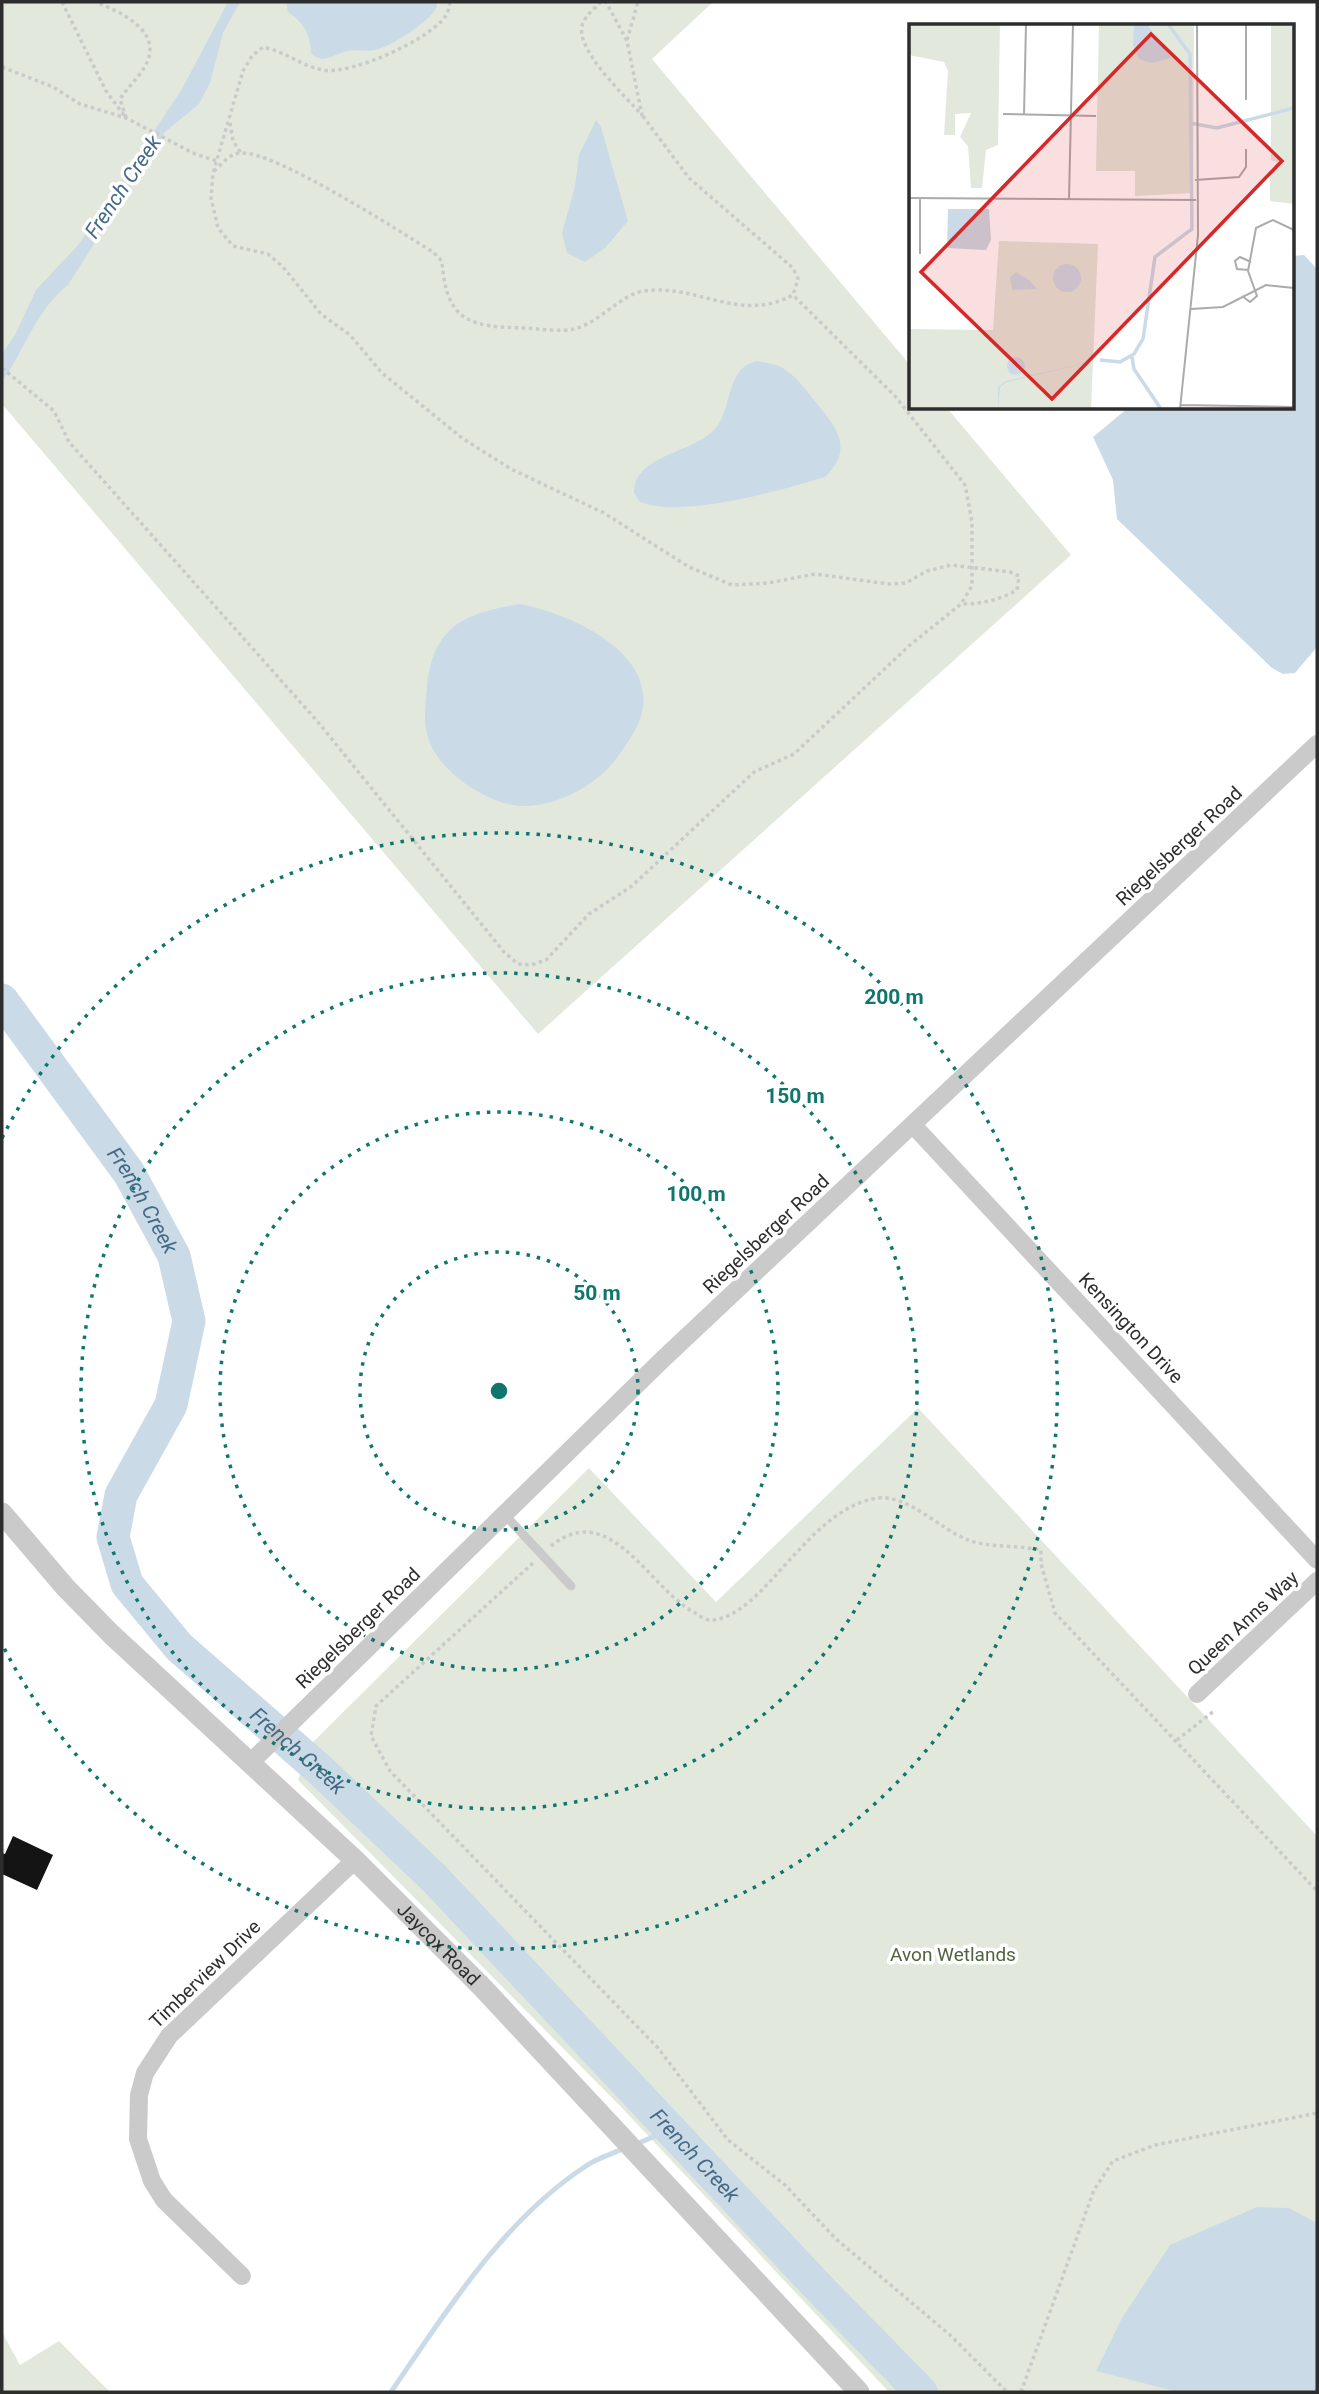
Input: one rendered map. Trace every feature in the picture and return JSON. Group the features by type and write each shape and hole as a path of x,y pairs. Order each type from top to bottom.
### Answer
{"street":[{"name":"Riegelsberger Road","path":"251,1762 662,1360 1317,744"},
{"name":"Kensington Drive","path":"913,1125 1317,1560"},
{"name":"Jaycox Road","path":"2,1513 65,1587 111,1634 355,1860 483,1988 859,2392"},
{"name":"Queen Anns Way","path":"1197,1694 1317,1581"},
{"name":"Timberview Drive","path":"242,2276 164,2200 152,2181 138,2139 139,2095 145,2074 169,2036 355,1860"}],"lane":[{"path":"505,1516 571,1586"}],"path":[{"path":"62,2 106,91 126,118"},
{"path":"96,2 135,20 146,32 150,49 145,66 120,99 126,118"},
{"path":"450,2 447,16 405,48 345,68 326,71 303,64 284,52 263,47 252,56 243,71 213,173 211,198 218,228 233,246 268,254 283,267 321,314 350,335 382,373 417,405 510,469 604,513 711,578 732,585 768,583 815,574 889,584 906,583 926,571 951,565 1010,572 1018,576 1020,583 1017,590 1007,596 976,604 961,604"},
{"path":"601,2 583,23 581,38 593,59 642,115 689,178 793,268 798,279 793,295"},
{"path":"606,2 627,41 642,115"},
{"path":"627,41 638,2"},
{"path":"2,67 53,87 80,104 126,118 195,154 217,161"},
{"path":"229,121 233,141 241,153"},
{"path":"213,173 229,157 241,153 267,159 332,191 433,252 442,261 444,285 453,308 480,326 573,330 597,320 640,291 663,290 728,305 761,307 793,295"},
{"path":"2,368 54,411 69,442 318,722 474,916 518,964 531,965 546,960 589,914 632,886 754,772 794,754 909,646 961,604 972,586 972,522 965,485 895,396 793,295"},
{"path":"1006,2392 950,2335 836,2239 785,2185 728,2140 658,2048 390,1771 371,1736 376,1706 554,1543 579,1531 597,1531 618,1543 685,1608 708,1620 728,1616 749,1601 832,1515 858,1503 881,1497 917,1509 968,1540 1041,1550 1041,1564 1055,1613 1317,1891"},
{"path":"1177,1740 1214,1711"},
{"path":"1021,2392 1094,2190 1114,2161 1155,2145 1317,2113"}],"green space":[{"path":"2,2 713,2 652,59 909,364 909,410 949,410 1071,555 538,1034 2,404"},
{"name":"Avon Wetlands","path":"918,1408 1317,1836 1317,2392 889,2392 623,2109 298,1780 312,1743 589,1468 716,1602"},
{"path":"2,2332 20,2365 59,2341 110,2392 2,2392"}],"water":[{"path":"228,2 240,2 223,33 210,83 199,104 165,132 68,285 39,318 2,382 2,354 15,335 36,290 79,244 182,89"},
{"path":"286,2 436,2 437,6 420,25 382,48 347,51 324,59 311,53 305,29 288,12"},
{"path":"596,120 601,127 628,221 605,248 585,262 567,253 562,233 575,186 579,155"},
{"path":"1304,255 1317,269 1317,647 1295,673 1283,674 1272,668 1117,519 1113,480 1093,437 1126,410 1294,410 1294,256"},
{"path":"757,361 779,366 790,373 830,420 841,447 839,457 825,477 784,489 706,505 658,506 640,502 634,493 643,470 714,430 724,412 734,380 747,365"},
{"path":"520,604 561,616 604,638 622,653 635,671 643,691 642,713 637,726 608,769 575,793 549,802 524,806 495,800 451,772 432,747 425,716 431,665 445,636 468,618"},
{"path":"1257,2207 1289,2208 1317,2223 1317,2392 1178,2392 1096,2371 1122,2318 1170,2245"}],"building":[{"path":"13,1836 53,1855 37,1890 2,1874 2,1853 5,1854"}],"waterway":[{"name":"French Creek","path":"2,1000 129,1173 174,1256 189,1321 171,1405 121,1495 113,1537 127,1584 179,1647 320,1770 434,1878 822,2291 921,2392"},
{"path":"634,2145 672,2129"},
{"path":"391,2392 455,2300 502,2240 556,2188 586,2166 625,2148"}]}
